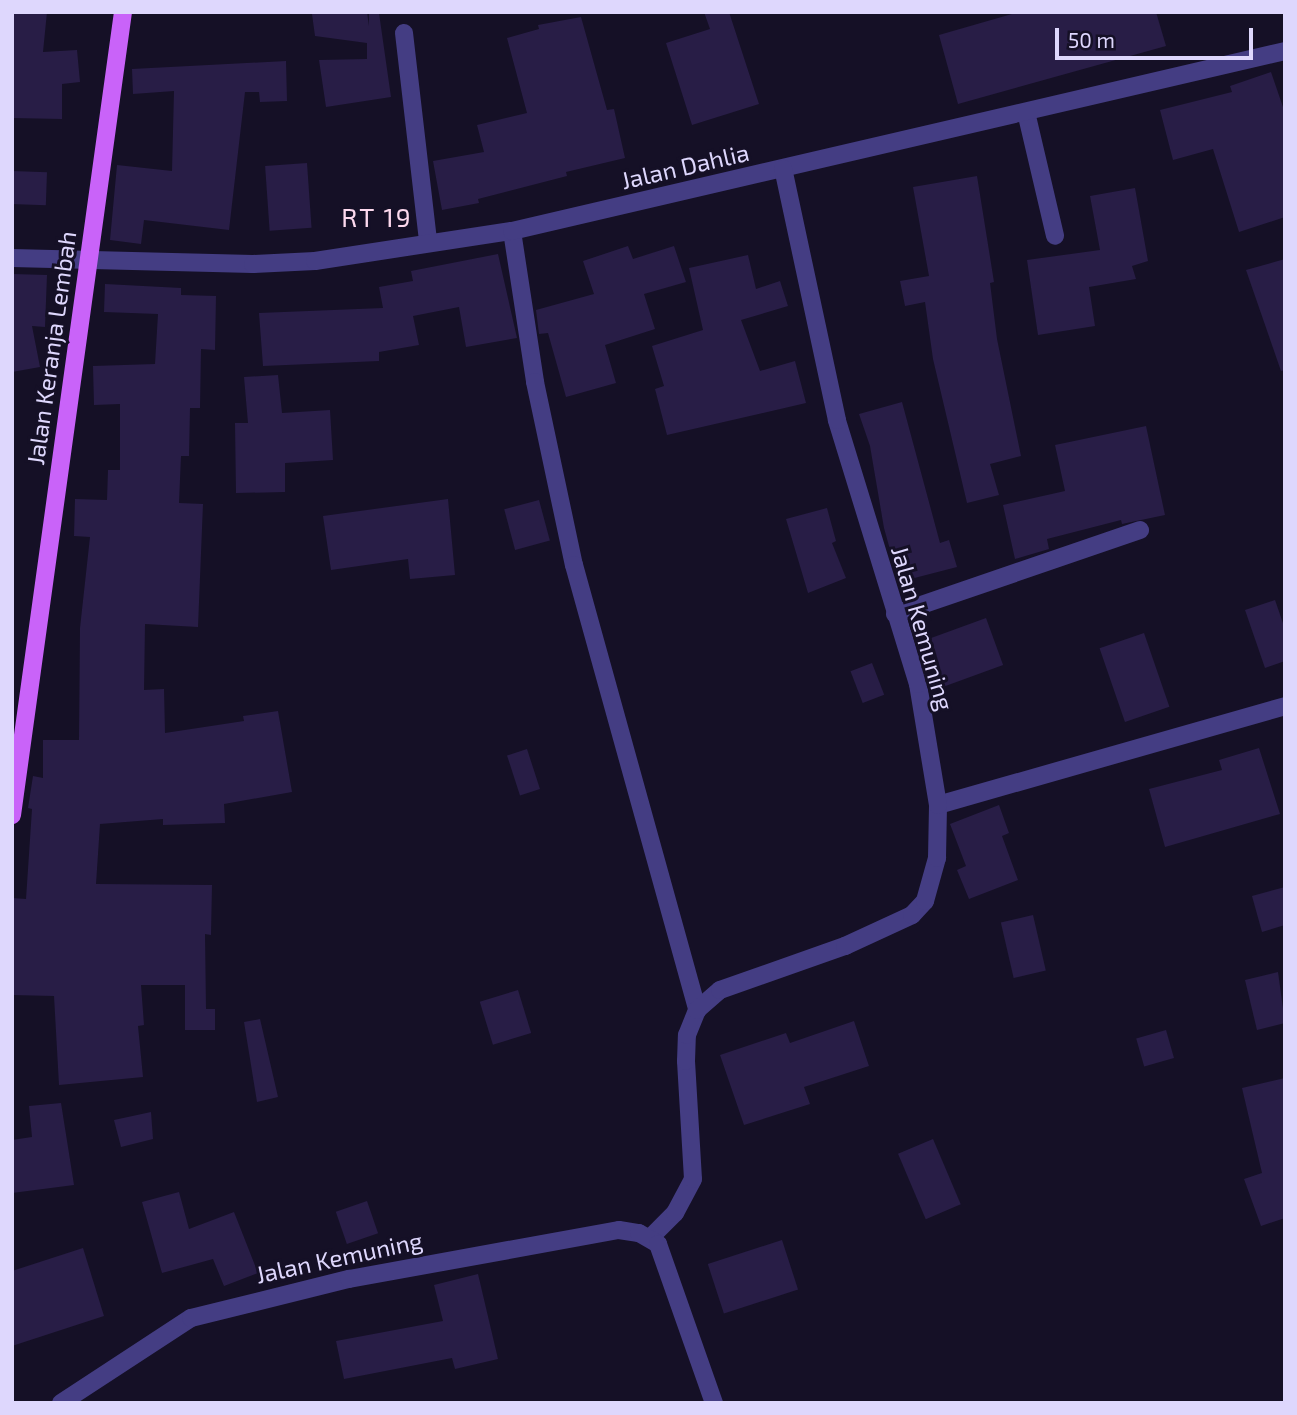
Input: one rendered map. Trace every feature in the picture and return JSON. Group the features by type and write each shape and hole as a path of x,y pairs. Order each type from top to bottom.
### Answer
{"main road":[{"name":"Jalan Keranja Lembah","path":"12,816 123,12"}],"street":[{"path":"404,33 428,242"},
{"name":"Jalan Dahlia","path":"12,258 88,257 266,264 315,261 512,231 1285,51"},
{"path":"1026,113 1055,236"},
{"name":"Jalan Kemuning","path":"696,1010 720,990 845,946 912,915 925,901 933,880 938,805 918,684 838,420 783,169"},
{"path":"512,231 535,382 574,565 696,1010 687,1035 685,1061 693,1179 676,1213 651,1237 662,1256 714,1403"},
{"path":"895,614 1140,530"},
{"path":"938,805 1285,706"},
{"name":"Jalan Kemuning","path":"61,1403 163,1333 191,1318 233,1305 583,1234 619,1230 651,1237"}],"building":[{"path":"12,12 47,12 43,52 77,50 80,82 62,84 62,119 12,118"},
{"path":"367,12 369,26 369,13 379,13 391,97 326,107 319,60 367,59 367,43 315,36 312,14"},
{"path":"704,12 729,12 759,104 692,125 666,43 710,29"},
{"path":"1019,12 1156,12 1166,46 958,104 939,35"},
{"path":"581,17 607,110 614,109 625,158 566,172 567,176 478,199 479,203 442,210 433,161 484,152 477,125 527,113 507,38 539,29 538,25"},
{"path":"286,61 287,101 260,102 259,92 245,92 229,230 144,220 141,244 110,240 117,165 172,171 174,91 133,94 132,69"},
{"path":"1271,72 1285,113 1285,217 1239,232 1213,149 1173,160 1160,110 1232,92 1230,86"},
{"path":"307,163 312,228 270,231 265,166"},
{"path":"12,171 47,172 46,205 12,204"},
{"path":"977,176 994,282 990,283 997,339 1021,456 990,464 999,495 967,503 933,359 925,302 905,306 900,281 929,276 913,187"},
{"path":"1135,188 1148,261 1132,266 1136,279 1089,287 1095,326 1038,335 1027,260 1100,250 1090,196"},
{"path":"628,246 633,259 674,246 686,282 644,294 655,329 605,345 616,383 566,397 548,333 539,334 536,310 594,294 583,261"},
{"path":"498,254 517,338 466,347 459,307 413,316 419,345 379,352 379,361 263,366 259,313 383,308 379,287 413,281 411,271"},
{"path":"748,255 756,289 780,281 788,306 741,320 760,371 795,361 806,403 667,435 655,389 664,386 652,346 703,330 689,268"},
{"path":"1285,259 1285,370 1281,371 1246,270"},
{"path":"12,274 47,275 45,327 32,326 40,367 12,372"},
{"path":"105,284 181,288 181,295 216,296 215,350 201,349 200,408 190,408 189,456 181,456 179,503 203,504 198,627 145,624 144,690 164,689 165,733 244,721 243,716 278,711 292,792 224,804 225,823 163,825 163,819 100,824 96,884 212,885 211,935 205,934 206,1009 215,1009 215,1030 185,1030 185,985 141,985 144,1025 138,1026 143,1077 59,1085 54,996 12,995 12,898 26,899 32,809 28,808 33,776 43,778 43,740 79,740 80,628 90,537 74,536 75,499 107,500 108,470 120,470 120,404 94,405 93,366 155,364 158,314 104,312"},
{"path":"278,375 282,413 330,410 333,460 285,463 285,492 236,493 235,423 248,423 244,377"},
{"path":"902,402 940,543 949,540 957,567 899,582 884,528 870,446 859,414"},
{"path":"1146,426 1165,515 1122,524 1121,520 1047,539 1049,549 1015,559 1003,505 1065,491 1055,445"},
{"path":"448,499 455,575 410,579 408,559 331,570 323,516"},
{"path":"539,500 550,541 515,550 504,509"},
{"path":"827,508 836,541 832,543 846,578 808,593 786,519"},
{"path":"1275,600 1285,629 1285,661 1265,668 1245,610"},
{"path":"986,618 1003,665 945,686 928,639"},
{"path":"1144,633 1169,707 1125,722 1100,648"},
{"path":"872,663 884,695 863,703 851,671"},
{"path":"1259,748 1280,814 1165,847 1149,789 1222,770 1219,760"},
{"path":"527,749 540,789 520,795 507,755"},
{"path":"999,805 1009,833 1002,836 1018,880 969,899 957,870 966,866 950,824"},
{"path":"1285,887 1285,925 1262,932 1252,896"},
{"path":"1033,915 1046,971 1014,978 1001,922"},
{"path":"1278,972 1285,1023 1257,1030 1245,980"},
{"path":"518,990 531,1033 493,1045 480,1002"},
{"path":"260,1019 278,1097 257,1102 244,1022"},
{"path":"854,1021 869,1066 804,1087 810,1104 744,1125 720,1055 786,1033 790,1043"},
{"path":"1166,1030 1174,1058 1144,1066 1136,1039"},
{"path":"1285,1078 1285,1218 1261,1226 1244,1179 1262,1173 1242,1088"},
{"path":"61,1103 74,1185 12,1193 12,1140 32,1137 29,1106"},
{"path":"151,1112 153,1139 121,1147 114,1120"},
{"path":"933,1139 961,1204 926,1219 898,1154"},
{"path":"179,1192 189,1229 234,1212 258,1273 224,1286 213,1259 162,1273 142,1202"},
{"path":"367,1201 378,1233 347,1244 336,1212"},
{"path":"782,1240 798,1289 724,1314 708,1264"},
{"path":"83,1248 104,1316 12,1346 12,1271"},
{"path":"478,1274 498,1359 455,1369 452,1358 344,1379 336,1341 443,1321 434,1285"}],"district":[{"name":"RT 19","path":"377,217"}]}
